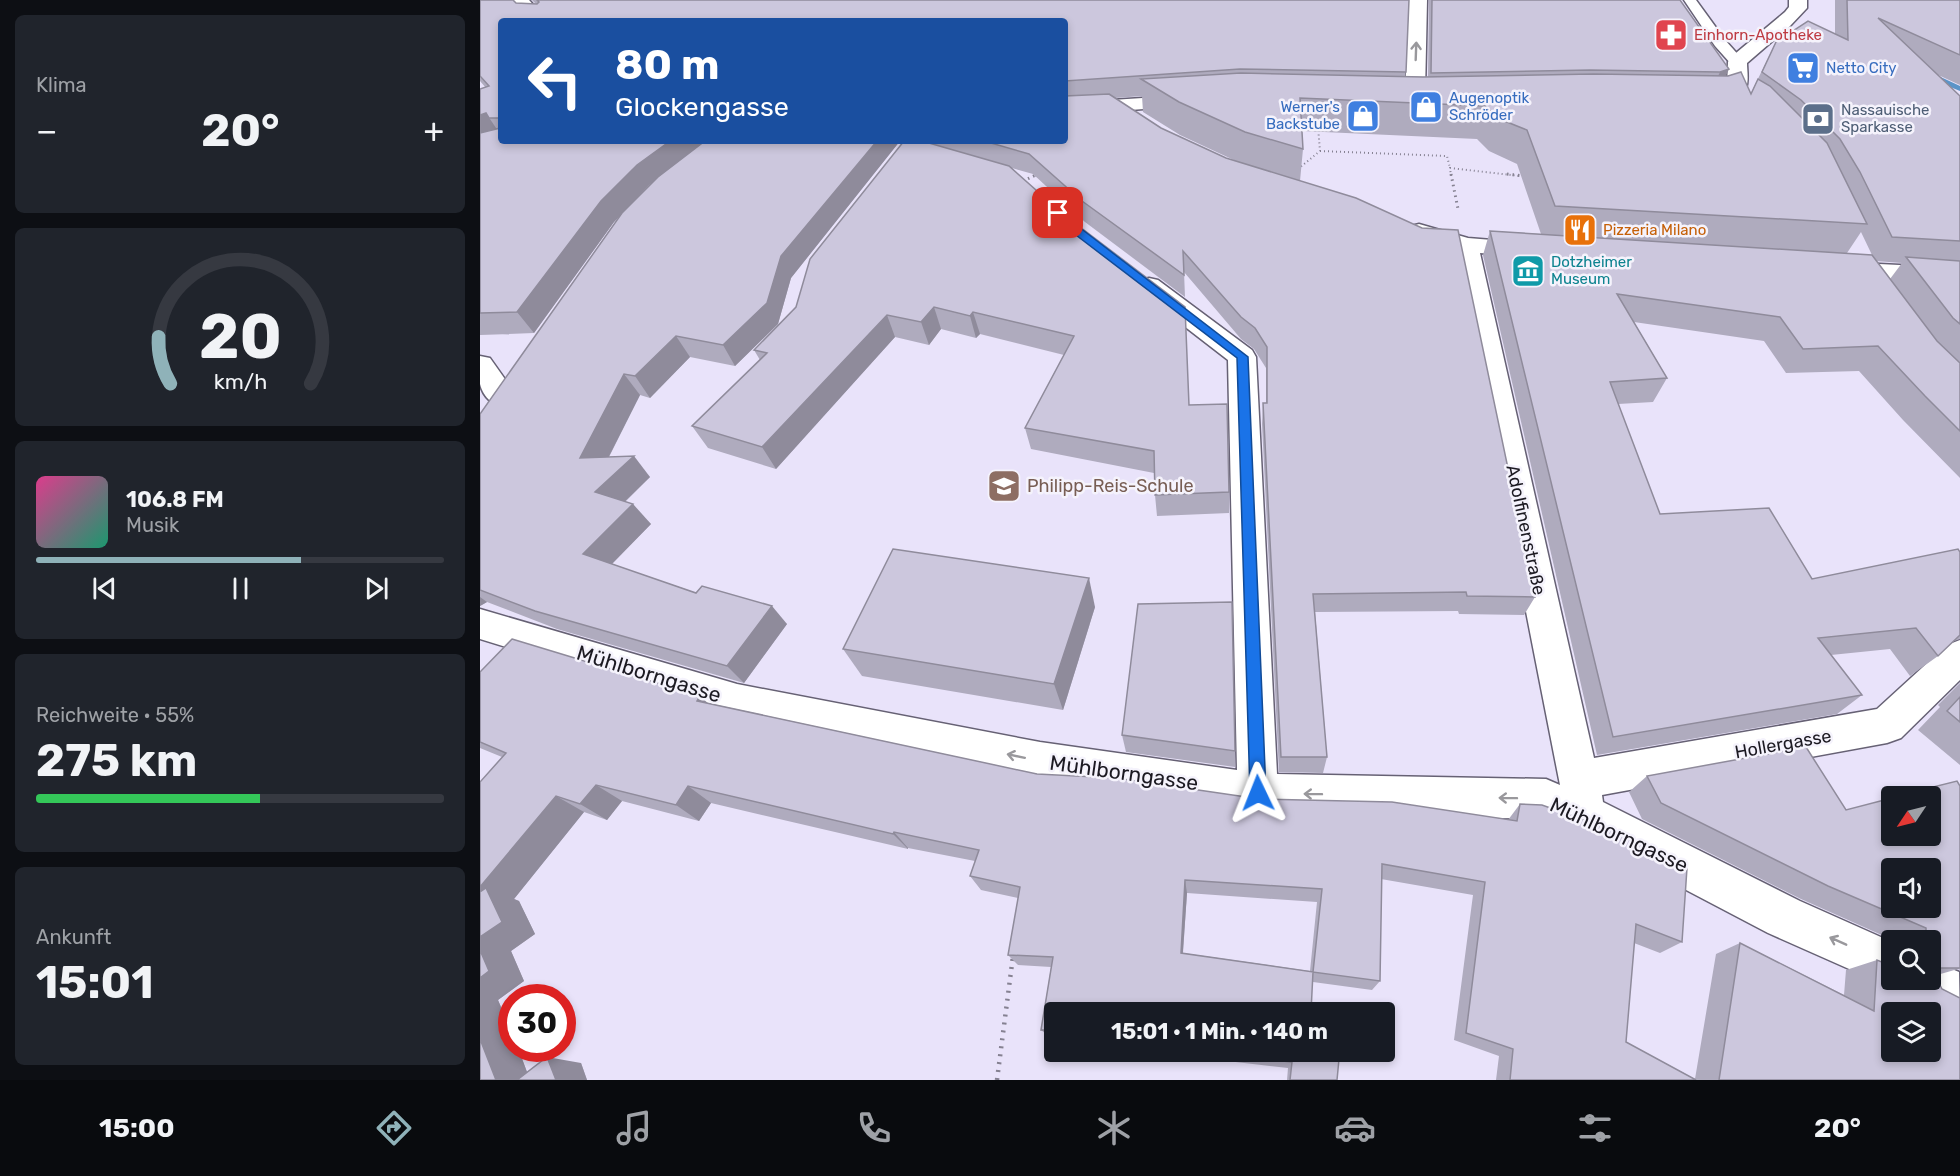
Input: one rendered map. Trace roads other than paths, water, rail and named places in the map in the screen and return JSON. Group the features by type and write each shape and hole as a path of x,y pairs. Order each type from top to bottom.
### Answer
{"street":[{"path":"519,0 536,18"},
{"path":"1417,101 1415,93 1418,0"},
{"path":"1688,100 1739,99 1737,62 1756,43 1798,9 1798,0"},
{"path":"1068,109 1208,100"},
{"path":"1394,101 1440,101"},
{"path":"1116,106 1146,128"},
{"path":"1400,224 1466,245 1548,251"},
{"name":"Adolfinenstraße","path":"1466,245 1582,797"},
{"path":"1817,268 1859,260 1960,276"},
{"path":"1859,260 1883,298"},
{"path":"1131,272 1242,357 1258,793"},
{"path":"480,365 505,399"},
{"name":"Mühlborngasse","path":"480,624 737,701 1040,761 1258,793 1546,799 1582,797 1784,916 1881,960"},
{"name":"Hollergasse","path":"1582,797 1887,725 1960,656"},
{"path":"1941,987 1960,1001"}],"lane":[{"path":"1690,0 1720,43 1737,62"}],"waterway":[{"path":"1929,75 1960,89"}],"place":[{"name":"Einhorn-Apotheke","path":"1671,35"},
{"name":"Netto City","path":"1803,68"},
{"name":"Augenoptik Schröder","path":"1426,107"},
{"name":"Werner's Backstube","path":"1363,116"},
{"name":"Nassauische Sparkasse","path":"1818,119"},
{"name":"Pizzeria Milano","path":"1580,230"},
{"name":"Dotzheimer Museum","path":"1528,271"},
{"name":"Philipp-Reis-Schule","path":"1004,486"}]}
